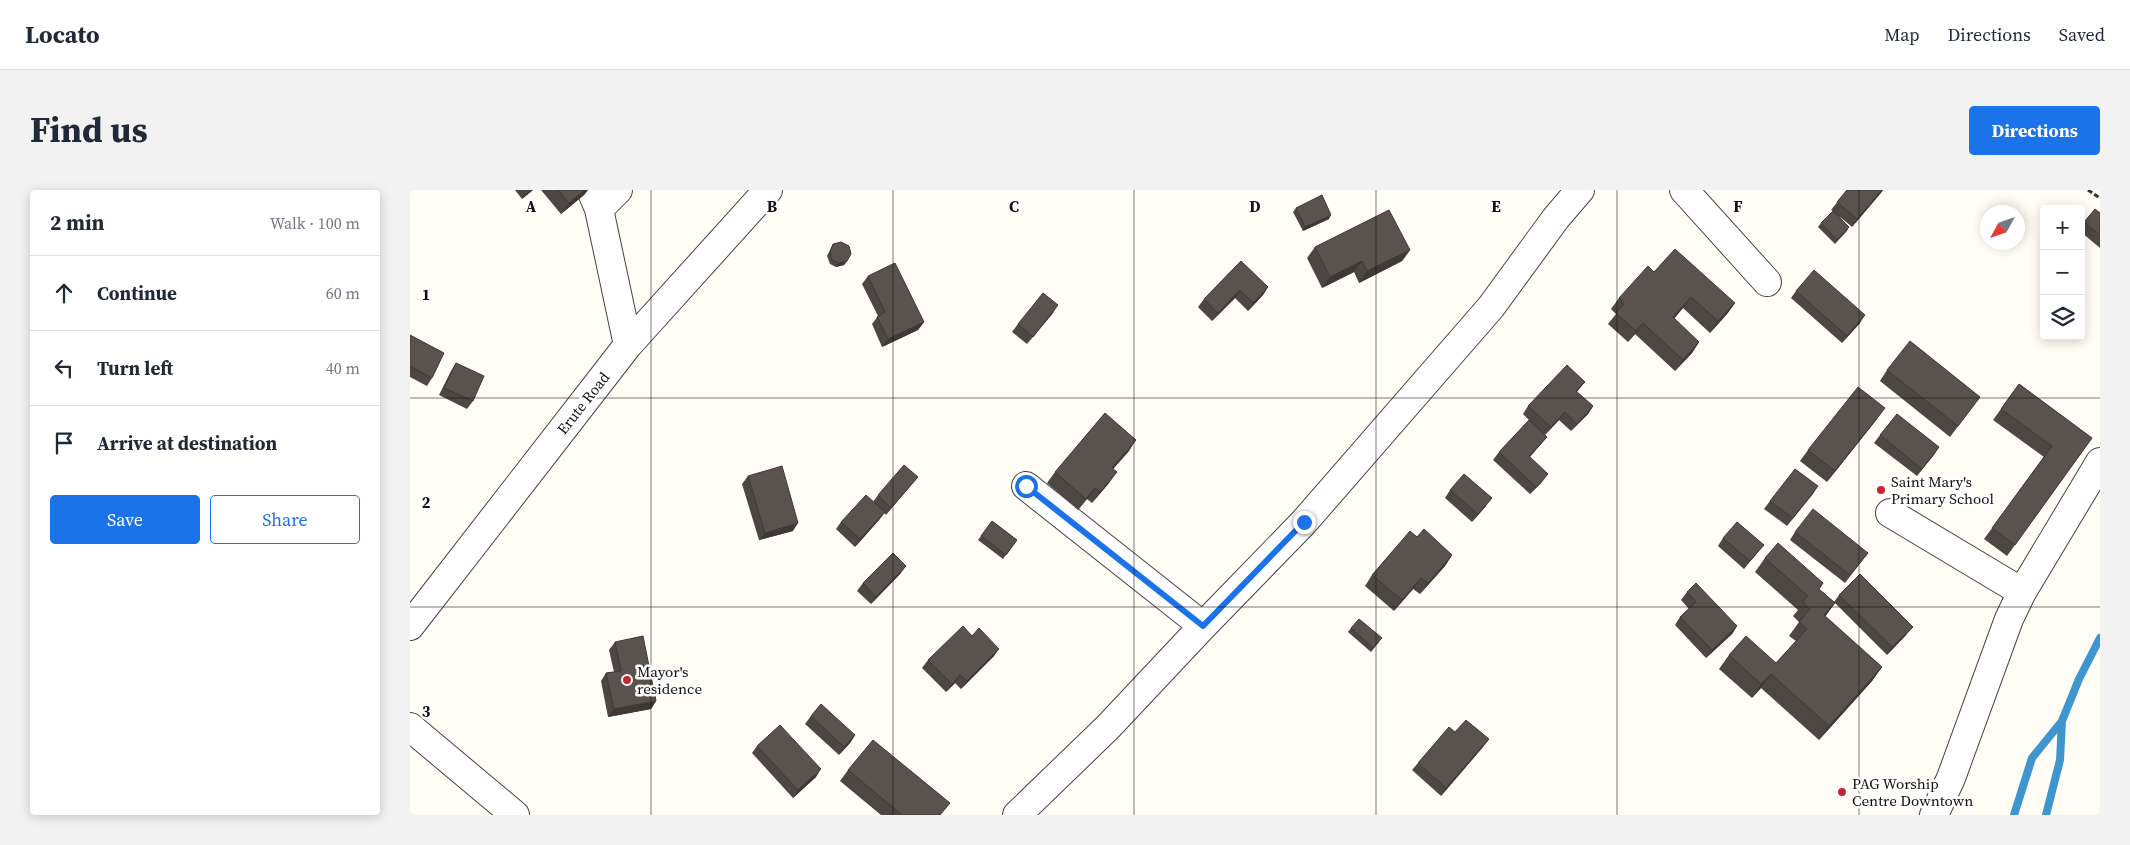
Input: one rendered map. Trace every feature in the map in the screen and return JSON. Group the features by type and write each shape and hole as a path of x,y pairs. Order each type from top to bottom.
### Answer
{"street":[{"path":"618,190 595,200 628,345"},
{"name":"Erute Road","path":"410,626 628,345 768,190"},
{"path":"1017,815 1108,727 1304,522 1491,307 1556,218 1580,190"},
{"path":"1684,190 1767,282"},
{"path":"1934,815 1951,778 2009,619 2022,592 2100,462"},
{"path":"1026,486 1203,626"},
{"path":"1890,513 2022,592"},
{"path":"410,727 515,815"}],"path":[{"path":"2088,190 2100,198"}],"building":[{"path":"558,190 585,190 569,203"},
{"path":"1847,190 1882,190 1857,219 1837,202"},
{"path":"1322,195 1331,215 1305,227 1296,208"},
{"path":"2095,209 2100,213 2100,235 2085,223"},
{"path":"1389,210 1410,250 1367,271 1362,261 1330,277 1315,247"},
{"path":"1833,211 1849,227 1837,240 1821,223"},
{"path":"841,242 849,246 851,254 847,261 839,263 832,260 830,252 833,244"},
{"path":"1675,249 1735,303 1718,321 1691,297 1673,317 1699,342 1683,360 1643,323 1636,331 1616,313 1624,304 1619,298 1648,266 1654,272"},
{"path":"1241,261 1268,287 1253,303 1240,290 1218,313 1204,299"},
{"path":"895,263 924,322 888,339 877,317 885,312 868,276"},
{"path":"1814,270 1865,315 1847,336 1796,291"},
{"path":"1043,293 1058,305 1033,337 1018,324"},
{"path":"410,335 444,353 432,378 410,366"},
{"path":"1910,341 1980,397 1958,426 1887,370"},
{"path":"456,363 484,376 473,401 444,388"},
{"path":"1567,365 1585,382 1576,391 1593,406 1577,424 1565,412 1551,427 1528,406"},
{"path":"2019,384 2092,438 2015,545 1992,528 2052,446 2001,409"},
{"path":"1858,387 1885,408 1835,471 1808,450"},
{"path":"1105,413 1136,440 1112,468 1117,472 1100,492 1095,488 1086,499 1055,472"},
{"path":"1897,414 1939,447 1922,469 1880,435"},
{"path":"1529,420 1547,437 1529,456 1548,474 1536,487 1499,452"},
{"path":"904,465 918,477 891,508 878,495"},
{"path":"782,466 798,523 765,533 748,476"},
{"path":"1795,469 1818,486 1793,518 1770,501"},
{"path":"1464,474 1492,498 1478,514 1450,490"},
{"path":"866,495 885,512 860,539 841,522"},
{"path":"1813,509 1868,553 1850,575 1795,532"},
{"path":"992,521 1017,540 1006,555 981,536"},
{"path":"1737,522 1764,545 1750,561 1723,538"},
{"path":"1424,529 1452,555 1428,583 1421,578 1402,600 1372,575 1410,531 1417,537"},
{"path":"1778,543 1823,583 1819,589 1835,603 1824,615 1882,667 1829,726 1771,674 1761,684 1729,655 1746,636 1776,663 1807,629 1799,622 1810,609 1803,602 1808,596 1765,558"},
{"path":"893,553 906,566 876,597 863,583"},
{"path":"1860,574 1913,627 1892,647 1839,595"},
{"path":"1696,583 1737,626 1712,650 1680,617 1696,602 1687,592"},
{"path":"1359,619 1382,638 1373,648 1351,628"},
{"path":"963,626 972,636 979,628 999,649 967,681 960,675 952,684 928,660"},
{"name":"Mayor's residence","path":"643,636 656,701 614,709 606,673 621,671 615,642"},
{"path":"821,704 855,735 844,747 811,716"},
{"path":"1466,720 1489,739 1446,788 1418,763 1449,727 1455,732"},
{"path":"780,725 821,769 798,790 757,746"},
{"path":"873,740 950,803 940,815 902,815 848,770"}],"waterway":[{"path":"2014,815 2032,758 2062,721 2079,679 2100,638"},
{"path":"2046,815 2060,760 2062,721"}],"place":[{"name":"Saint Mary's Primary School","path":"1881,490"},
{"name":"Mayor's residence","path":"627,680"},
{"name":"PAG Worship Centre Downtown","path":"1842,792"}],"route":[{"path":"1026,486 1203,626 1304,522"}]}
